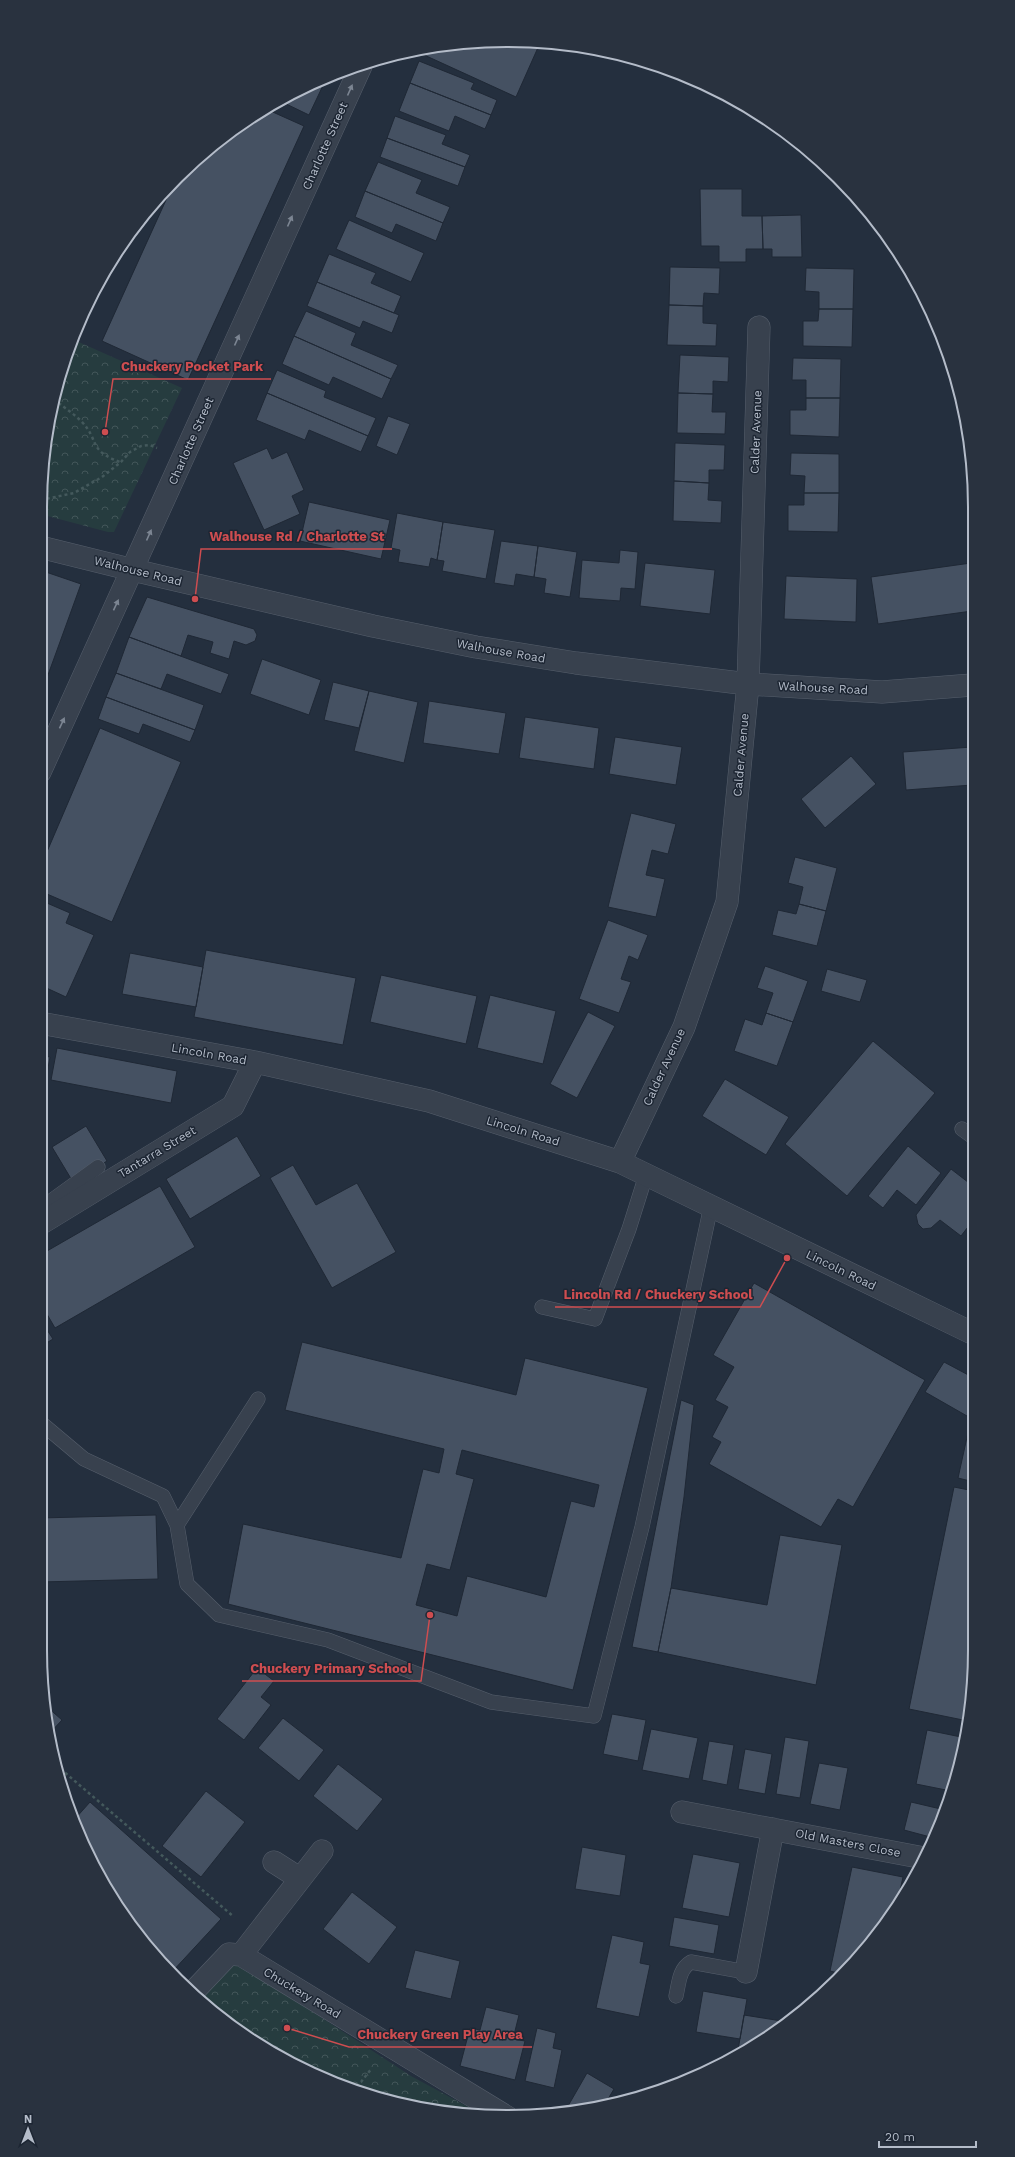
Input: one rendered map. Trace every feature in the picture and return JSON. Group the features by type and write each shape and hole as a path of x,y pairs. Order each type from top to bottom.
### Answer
{"street":[{"name":"Charlotte Street","path":"47,757 359,71"},
{"name":"Calder Avenue","path":"620,1162 684,1027 727,902 748,684 759,327"},
{"name":"Walhouse Road","path":"47,549 373,626 476,647 576,663 748,684 882,692 968,685"},
{"name":"Lincoln Road","path":"47,1024 254,1062 429,1102 620,1162 968,1331"},
{"name":"Tantarra Street","path":"47,1220 233,1106 254,1062"},
{"name":"Old Masters Close","path":"682,1812 919,1857"},
{"path":"746,1972 773,1829"},
{"path":"197,1989 235,1954 322,1851"},
{"path":"274,1862 299,1878"},
{"name":"Chuckery Road","path":"235,1954 495,2110"}],"lane":[{"path":"47,1204 98,1167"},
{"path":"542,1307 595,1319 629,1229 646,1174"},
{"path":"47,1428 84,1459 162,1496 177,1525 187,1584 219,1615 328,1640 491,1702 594,1716 642,1527 711,1206"},
{"path":"177,1525 258,1399"},
{"path":"676,1996 681,1972 684,1966 691,1962 746,1972"}],"path":[{"path":"59,403 84,424 98,450 107,457 121,462"},
{"path":"47,499 74,494 121,462 130,452 141,446 150,445 183,459"},
{"path":"64,1772 234,1917 235,1954"}],"green space":[{"path":"78,342 182,388 114,532 108,532 47,516 48,477 56,418 71,359"},
{"path":"236,1965 253,1973 411,2076 471,2108 418,2101 359,2086 304,2063 277,2048 227,2015 204,1996 228,1966"}],"building":[{"path":"477,48 538,48 516,97 424,55"},
{"path":"419,61 474,83 471,89 497,100 491,115 410,83"},
{"path":"410,83 491,115 485,129 455,116 449,131 399,111"},
{"path":"323,86 309,115 286,104"},
{"path":"272,112 304,126 188,380 102,341 167,198 204,161 227,142"},
{"path":"395,116 446,135 442,144 470,155 465,167 387,138"},
{"path":"387,138 465,167 458,186 380,157"},
{"path":"378,162 422,180 416,193 450,207 443,223 365,191"},
{"path":"700,189 742,189 742,216 762,216 763,249 746,249 746,262 719,262 719,246 701,246"},
{"path":"365,191 443,223 436,241 396,224 392,233 355,217"},
{"path":"801,215 802,257 772,257 772,249 763,249 762,216"},
{"path":"349,220 424,253 411,282 336,249"},
{"path":"329,254 376,273 371,283 401,296 394,313 317,282"},
{"path":"670,267 720,268 719,294 704,293 703,306 669,305"},
{"path":"806,268 854,269 853,309 819,309 819,292 805,291"},
{"path":"317,282 399,315 392,333 363,321 360,328 307,306"},
{"path":"669,305 703,306 703,323 717,324 716,346 667,345"},
{"path":"819,309 853,309 852,347 803,346 803,321 818,321"},
{"path":"306,311 356,333 351,345 398,365 391,379 294,336"},
{"path":"294,336 391,379 382,399 333,377 329,385 282,364"},
{"path":"680,355 729,357 728,382 713,381 713,394 678,393"},
{"path":"793,358 841,359 840,398 806,398 806,380 792,380"},
{"path":"277,370 326,391 324,397 376,418 368,436 267,393"},
{"path":"267,393 368,436 361,452 309,430 305,440 256,420"},
{"path":"678,393 713,394 712,412 726,412 725,434 677,433"},
{"path":"806,398 840,398 839,437 790,435 790,410 806,410"},
{"path":"388,416 410,424 397,455 376,446"},
{"path":"675,443 725,445 724,470 709,470 709,483 674,481"},
{"path":"267,448 272,459 287,452 304,490 292,496 300,514 264,530 233,463"},
{"path":"791,453 839,454 839,493 804,493 805,476 790,475"},
{"path":"674,481 709,483 708,500 722,501 721,523 673,521"},
{"path":"804,493 839,493 838,532 788,531 788,505 804,505"},
{"path":"309,502 390,520 381,559 300,541"},
{"path":"397,513 443,522 437,560 431,558 429,567 398,562 400,550 391,548"},
{"path":"443,522 495,530 486,579 442,571 444,561 437,560"},
{"path":"501,541 538,546 534,577 516,574 514,586 494,583"},
{"path":"538,546 577,552 570,597 544,593 546,579 534,577"},
{"path":"620,550 638,552 635,589 621,588 620,601 579,598 582,560 619,563"},
{"path":"645,563 715,570 710,614 640,606"},
{"path":"968,563 968,612 878,624 871,577"},
{"path":"47,572 81,584 47,678"},
{"path":"786,576 857,579 856,622 784,619"},
{"path":"147,597 254,629 257,635 255,641 246,645 234,641 229,659 210,653 213,642 188,635 181,656 129,637"},
{"path":"129,637 229,674 221,694 167,674 161,689 116,673"},
{"path":"262,659 321,680 309,715 250,694"},
{"path":"116,673 204,705 195,730 106,697"},
{"path":"333,682 369,691 359,728 324,720"},
{"path":"369,691 418,702 404,763 354,751"},
{"path":"106,697 195,730 190,742 143,724 139,734 98,719"},
{"path":"429,701 506,713 499,754 423,743"},
{"path":"525,717 599,728 594,769 519,758"},
{"path":"100,728 181,762 112,922 47,894 47,852"},
{"path":"615,737 682,747 676,785 609,774"},
{"path":"968,747 968,785 906,790 903,752"},
{"path":"851,756 876,784 825,828 801,799"},
{"path":"631,813 676,824 668,854 652,850 646,875 665,879 656,917 608,907"},
{"path":"795,857 837,868 826,911 799,904 803,887 788,883"},
{"path":"47,903 70,913 66,923 94,935 66,997 47,988"},
{"path":"799,904 826,911 817,946 772,935 778,910 796,914"},
{"path":"608,920 648,935 638,960 629,956 621,979 631,982 619,1013 579,999"},
{"path":"206,950 356,978 343,1045 194,1017"},
{"path":"130,953 203,967 196,1007 122,994"},
{"path":"765,966 808,981 793,1022 766,1013 773,993 757,988"},
{"path":"827,969 867,980 860,1002 821,991"},
{"path":"381,975 477,996 466,1044 370,1022"},
{"path":"490,995 556,1011 543,1064 477,1048"},
{"path":"588,1012 615,1026 577,1098 550,1084"},
{"path":"766,1013 793,1022 777,1066 734,1051 745,1019 762,1025"},
{"path":"873,1041 935,1093 847,1196 785,1144"},
{"path":"57,1048 177,1071 171,1103 51,1080"},
{"path":"47,1056 50,1057 47,1074"},
{"path":"725,1079 789,1117 766,1155 702,1116"},
{"path":"86,1126 107,1161 73,1182 52,1147"},
{"path":"237,1136 261,1176 190,1219 166,1179"},
{"path":"908,1146 941,1173 916,1205 897,1190 883,1208 868,1196"},
{"path":"293,1165 316,1205 357,1183 396,1252 332,1288 270,1178"},
{"path":"951,1169 968,1182 968,1227 961,1236 940,1220 931,1228 923,1229 918,1224 916,1215"},
{"path":"160,1186 195,1247 55,1328 47,1314 47,1251"},
{"path":"754,1283 925,1380 853,1507 838,1499 821,1527 709,1464 721,1442 712,1437 728,1407 715,1400 734,1367 713,1355"},
{"path":"47,1330 53,1339 47,1343"},
{"path":"302,1342 516,1395 525,1358 648,1388 573,1690 228,1604 243,1524 401,1558 423,1469 439,1473 444,1449 285,1410","holes":["462,1450 599,1485 594,1507 571,1501 546,1597 467,1576 457,1616 416,1605 427,1564 450,1570 474,1479 456,1474"]},
{"path":"944,1362 968,1375 968,1417 925,1392"},
{"path":"681,1400 694,1405 684,1497 671,1588 658,1652 632,1647"},
{"path":"968,1433 968,1480 958,1478"},
{"path":"954,1487 968,1490 968,1650 967,1680 962,1720 909,1709"},
{"path":"156,1515 158,1579 47,1582 47,1518"},
{"path":"780,1535 842,1545 816,1685 658,1652 671,1588 767,1605"},
{"path":"257,1668 274,1681 261,1697 271,1705 244,1740 217,1719"},
{"path":"51,1710 62,1720 54,1728"},
{"path":"612,1714 646,1720 638,1761 603,1754"},
{"path":"283,1718 324,1750 299,1781 258,1748"},
{"path":"651,1729 698,1738 689,1779 642,1770"},
{"path":"927,1730 959,1737 946,1790 916,1784"},
{"path":"785,1737 809,1741 800,1798 776,1794"},
{"path":"709,1741 734,1745 727,1785 702,1780"},
{"path":"745,1749 772,1754 765,1794 738,1789"},
{"path":"819,1763 848,1768 840,1810 810,1804"},
{"path":"338,1764 383,1799 357,1831 313,1796"},
{"path":"206,1791 245,1822 201,1877 162,1846"},
{"path":"90,1802 221,1919 175,1968 142,1930 109,1880 94,1853 78,1816"},
{"path":"911,1802 940,1809 928,1836 904,1830"},
{"path":"582,1847 626,1855 620,1896 575,1889"},
{"path":"693,1854 740,1863 729,1917 682,1908"},
{"path":"852,1867 903,1877 900,1889 873,1930 836,1972 830,1971"},
{"path":"352,1892 397,1927 369,1964 323,1929"},
{"path":"674,1917 719,1925 714,1954 669,1946"},
{"path":"612,1935 644,1942 640,1963 650,1965 639,2017 596,2008"},
{"path":"415,1950 460,1961 451,1999 405,1988"},
{"path":"703,1991 747,1999 740,2039 696,2032"},
{"path":"486,2007 519,2015 513,2039 525,2041 515,2080 460,2066 470,2028 480,2030"},
{"path":"744,2015 780,2021 763,2032 738,2048"},
{"path":"537,2028 556,2033 553,2048 562,2050 554,2088 525,2081"},
{"path":"587,2073 614,2089 608,2098 568,2106"}],"place":[{"name":"Chuckery Pocket Park","path":"105,432"},
{"name":"Walhouse Rd / Charlotte St","path":"195,599"},
{"name":"Lincoln Rd / Chuckery School","path":"787,1258"},
{"name":"Chuckery Primary School","path":"430,1615"},
{"name":"Chuckery Green Play Area","path":"287,2028"}]}
